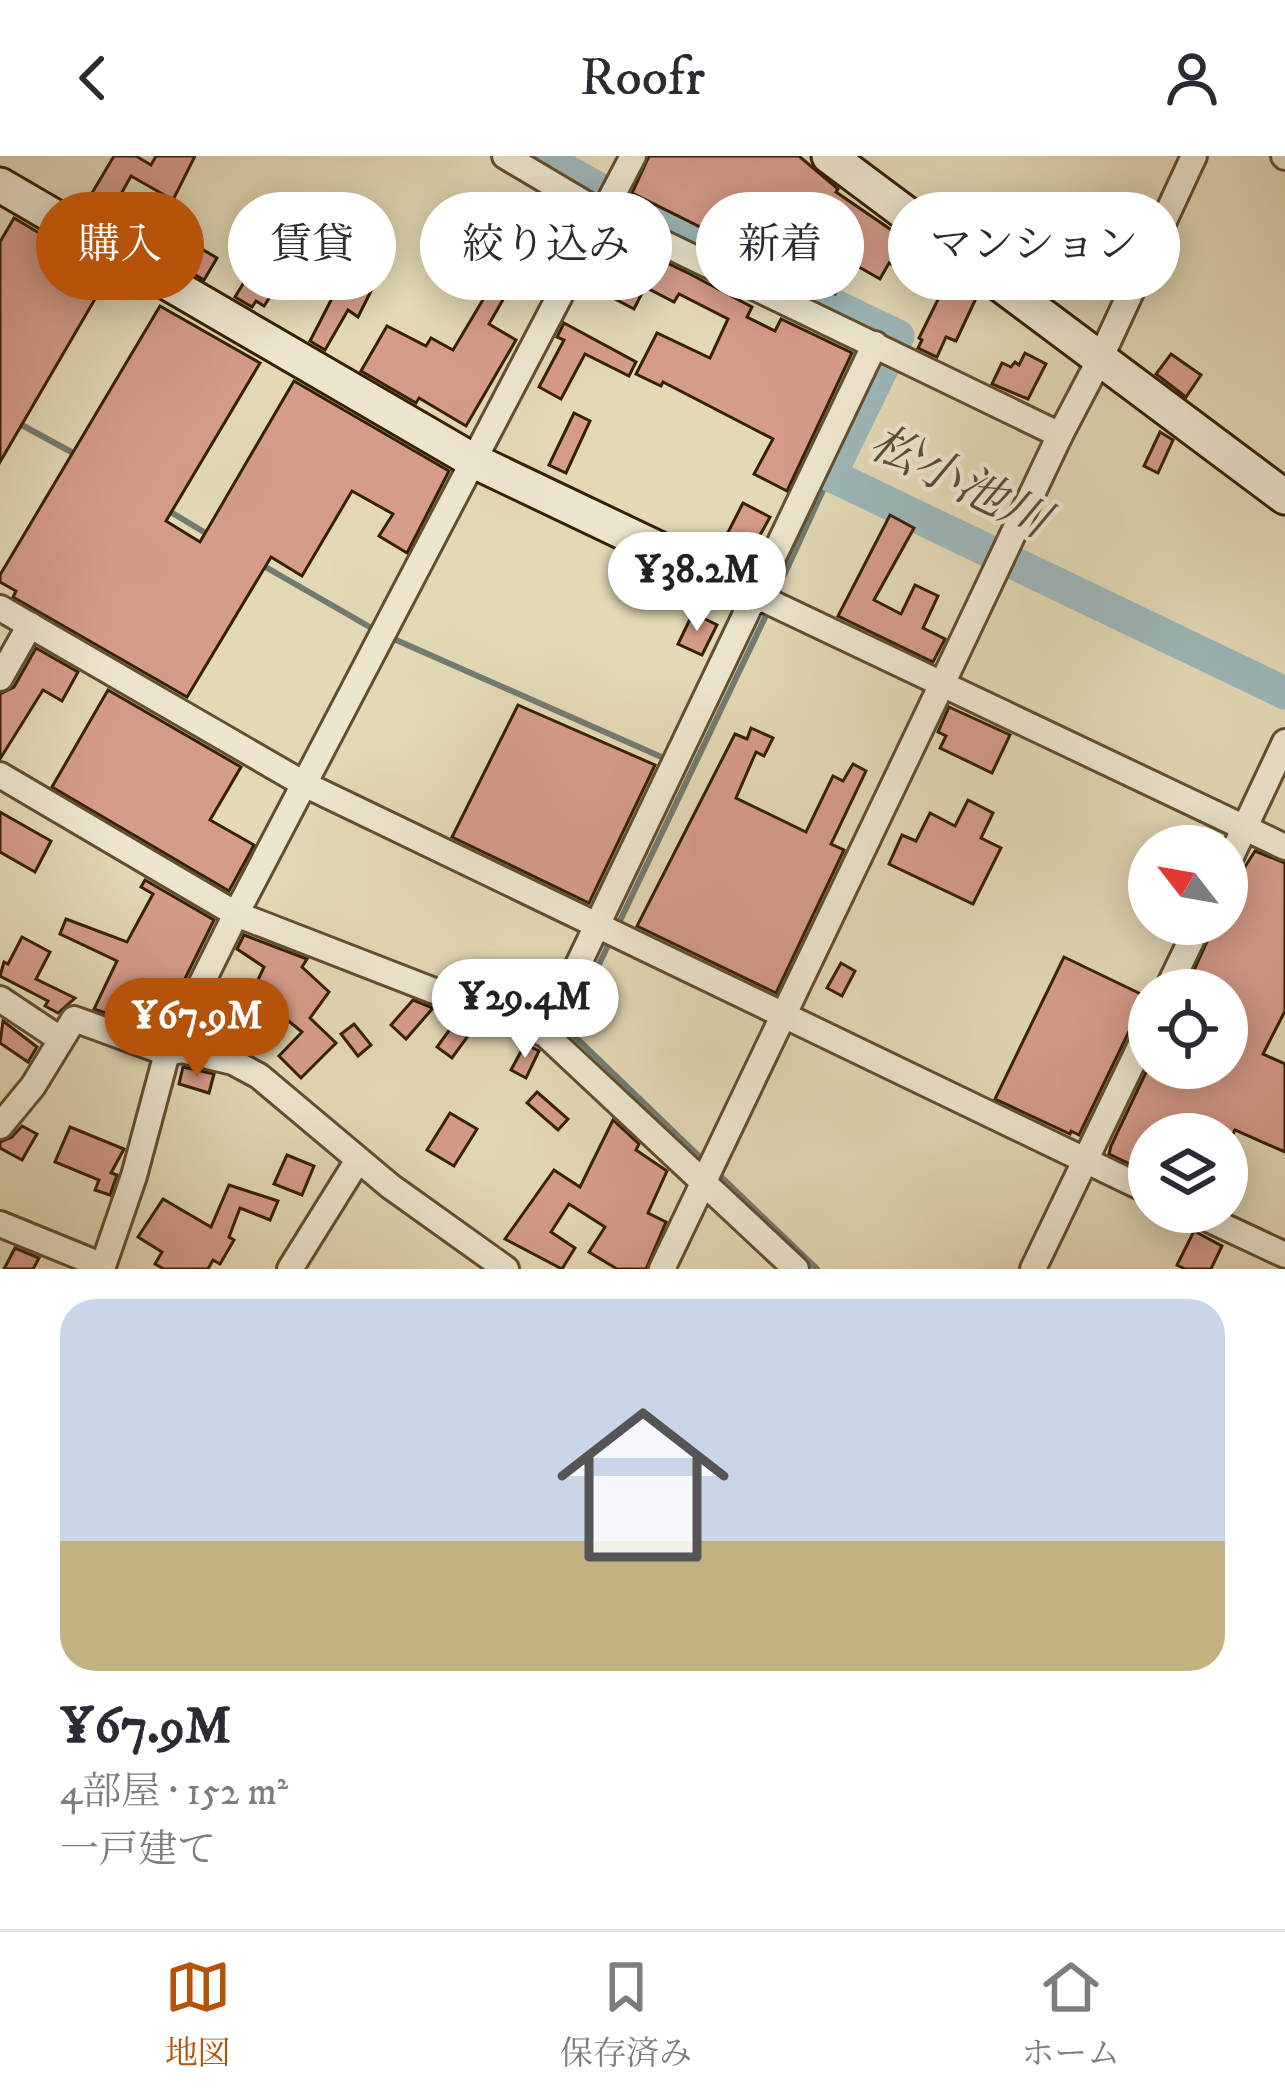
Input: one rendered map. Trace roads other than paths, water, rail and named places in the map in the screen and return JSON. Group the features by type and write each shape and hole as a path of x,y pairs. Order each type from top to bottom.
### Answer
{"street":[{"path":"505,156 583,192"},
{"path":"613,192 633,156"},
{"path":"830,156 1285,497"},
{"path":"662,1269 1194,156"},
{"path":"0,185 472,460 1239,825"},
{"path":"672,237 875,345 1060,435"},
{"path":"0,1223 103,1268 167,1053 556,300"},
{"path":"544,1034 608,931 676,763 770,602 875,345"},
{"path":"0,608 304,784 1128,1181"},
{"path":"0,678 30,625"},
{"path":"1246,825 1285,742"},
{"path":"0,775 236,914 544,1034 796,1269"},
{"path":"1248,829 1285,847"},
{"path":"0,999 60,1039"},
{"path":"0,1126 33,1086 74,1019 167,1053 182,1050 246,1068 358,1160 506,1269"},
{"path":"1033,1269 1128,1072"},
{"path":"290,1269 358,1160"},
{"path":"1238,1233 1285,1255"}],"waterway":[{"name":"松小池川","path":"540,156 638,211 898,336 830,475 1285,693"},
{"path":"18,423 75,454"},
{"path":"774,597 830,475"},
{"path":"169,511 209,535"},
{"path":"262,565 375,630"},
{"path":"617,927 769,609"},
{"path":"387,636 666,759"},
{"path":"611,939 568,1030 706,1163"},
{"path":"716,1172 817,1269"}]}
